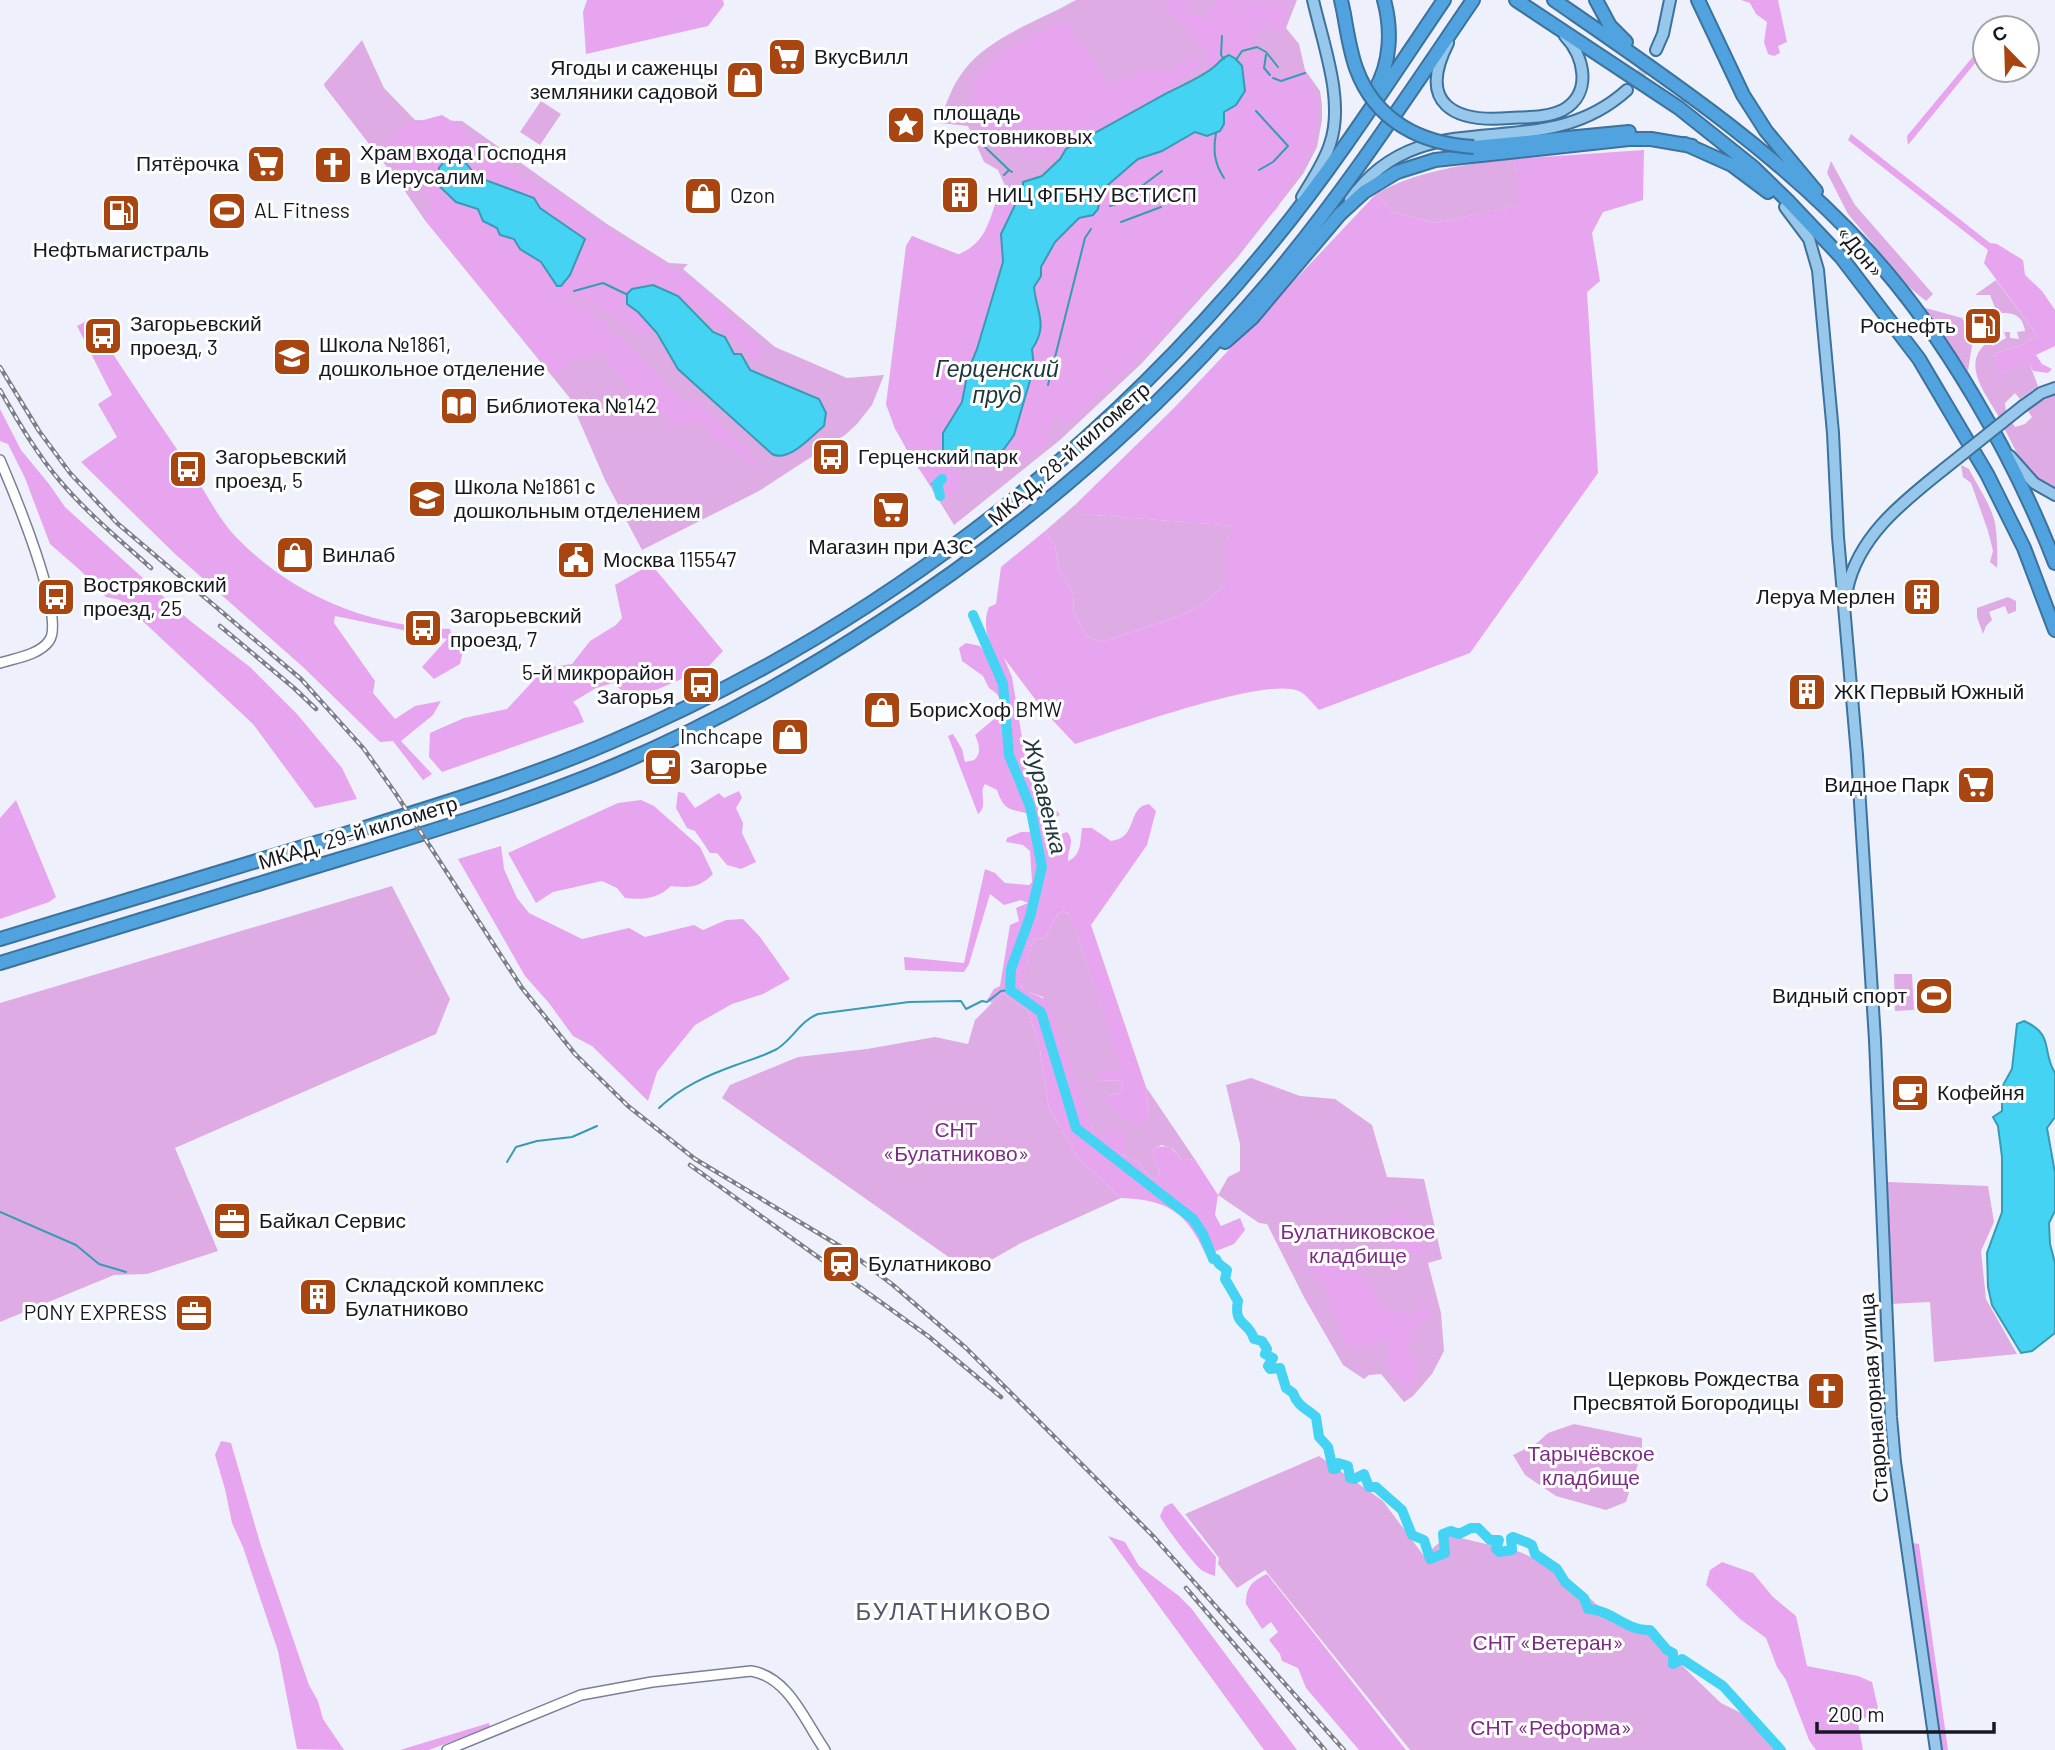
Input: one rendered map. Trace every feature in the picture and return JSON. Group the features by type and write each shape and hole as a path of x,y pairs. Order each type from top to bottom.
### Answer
{"highway":[{"path":"1341,0 1356,67 1367,90 1383,111 1410,132 1450,146 1475,147 1619,132 1639,132 1670,138 1732,165 1832,247"},
{"path":"1339,154 1382,77 1389,35 1384,0"},
{"name":"МКАД, 28-й километр","path":"708,697 774,662 887,592 1021,494 1105,422 1159,370 1276,238 1357,129 1444,0"},
{"name":"МКАД, 28-й километр","path":"718,717 817,663 944,579 1035,511 1149,412 1176,386 1316,224 1473,0"},
{"name":"«Дон»","path":"1516,0 1679,108 1753,167 1832,247 1919,359 1987,474 2024,548 2055,629"},
{"name":"«Дон»","path":"1554,0 1690,95 1840,222 1869,252 1906,297 1940,345 2001,444 2038,518 2055,563"},
{"path":"1596,0 1610,26 1651,67"},
{"path":"1698,0 1730,70 1754,113 1840,222"},
{"path":"1149,412 1252,317 1340,214 1379,182 1415,165 1435,160 1629,139 1651,139 1692,146"},
{"name":"МКАД, 29-й километр","path":"0,939 469,794 606,744 708,697"},
{"name":"МКАД, 29-й километр","path":"0,963 476,816 615,765 718,717"}],"main road":[{"path":"1276,238 1329,147 1336,112 1313,0"},
{"path":"1656,50 1663,34 1670,0"},
{"path":"1458,22 1438,68 1437,86 1451,109 1460,115 1483,120 1550,114 1569,105 1580,89 1583,71 1578,53 1561,31"},
{"path":"1340,214 1372,173 1406,151 1447,139 1544,130 1570,124 1597,113 1627,90"},
{"path":"1785,207 1809,239 1818,270 1845,607"},
{"path":"1849,580 1867,545 1885,519 2023,406 2041,393 2055,388"},
{"path":"2001,444 2034,483 2055,495"},
{"path":"1838,537 1848,549 1857,550 1867,545"},
{"path":"1841,563 1848,565 1845,607"},
{"name":"Старонагорная улица","path":"1845,607 1875,1040 1893,1436 1936,1750"}],"street":[{"path":"0,460 36,553 54,625 52,636 40,650 0,663"},
{"path":"447,1750 580,1695 652,1682 746,1671 758,1672 780,1683 825,1750"}],"green space":[{"path":"1076,0 1297,0 1286,28 1299,44 1305,70 1320,91 1322,120 1317,147 1303,174 1237,258 1142,363 1060,440 954,525 895,429 886,404 892,395 912,236 978,262 1006,188 998,170 984,162 968,126 939,123 944,109 965,69 988,47"},
{"path":"362,40 384,88 415,120 462,121 607,224 669,263 688,264 683,269 775,347 847,378 884,375 872,405 845,435 759,491 642,550 605,480 569,397 424,219 325,87 324,84"},
{"path":"541,101 561,114 540,145 520,132"},
{"path":"1514,159 1521,205 1435,223 1392,212 1376,194 1426,174"},
{"path":"1831,161 1855,205 1933,294 1926,301 1910,288 1848,214 1827,173"},
{"path":"1996,280 2037,335 2024,344 1996,353 1994,357 2006,373 2028,360 2038,386 2020,399 2015,393 2005,403 2006,412 1999,417 1978,379 1976,359 1989,341 1992,346 2006,338 2004,332 2010,332 2010,338 2019,339 2017,332 2025,331 2019,317 1997,313 1990,295 1975,295"},
{"path":"1922,307 1962,318 1973,339 1968,371"},
{"path":"2055,391 2055,489 2029,470 2004,428 2012,422 2015,427 2025,424 2032,417 2026,408"},
{"path":"1961,465 1969,469 1992,513 1997,536 1997,568 1990,562 1993,551 1988,531 1971,483 1963,477"},
{"path":"1076,504 1082,514 1237,526 1226,539 1226,584 1203,604 1180,616 1102,642 1086,636 1073,611 1074,595 1059,569 1055,545 1045,531"},
{"path":"2008,597 2016,601 2016,611 2008,614 2005,606 1989,612 1992,620 1983,634 1977,608"},
{"path":"392,886 450,999 436,1034 175,1148 218,1251 147,1274 114,1275 0,1322 0,1003"},
{"path":"1063,911 1069,914 1078,937 1123,1072 1097,1080 1122,1081 1121,1093 1108,1096 1149,1116 1146,1087 1196,1161 1183,1161 1174,1150 1162,1145 1155,1148 1153,1154 1160,1172 1157,1178 1151,1179 1139,1163 1122,1154 1105,1137 1094,1132 1043,997 1025,991 1021,985 1033,940 1045,938 1057,915"},
{"path":"1894,974 1912,974 1914,1010 1895,1011"},
{"name":"СНТ «Булатниково»","path":"1002,993 1028,1010 1040,1050 1049,1108 1078,1158 1121,1198 1021,1243 970,1272 722,1098 730,1085 798,1057 935,1037 968,1044 975,1020"},
{"name":"Булатниковское кладбище","path":"1251,1078 1300,1096 1335,1099 1372,1125 1387,1177 1424,1179 1442,1259 1428,1263 1441,1313 1444,1351 1432,1374 1413,1396 1404,1402 1381,1374 1369,1375 1364,1379 1343,1365 1305,1299 1267,1224 1259,1223 1218,1195 1228,1177 1240,1171 1240,1144 1226,1085"},
{"path":"1888,1182 1988,1186 1994,1222 1981,1251 1986,1299 2017,1354 1934,1362 1930,1302 1890,1304"},
{"name":"Тарычёвское кладбище","path":"1574,1424 1642,1438 1642,1451 1626,1502 1606,1510 1556,1496 1525,1475 1513,1455 1537,1443 1548,1433"},
{"path":"1319,1456 1383,1501 1424,1556 1448,1535 1520,1552 1561,1571 1596,1604 1646,1631 1721,1703 1763,1724 1782,1750 1410,1750 1265,1570 1237,1588 1218,1564 1219,1558 1185,1514"}],"shaded area":[{"path":"587,0 723,0 724,5 708,26 586,54 583,12"},
{"path":"1162,0 1189,0 1187,11 1206,18 1217,0 1276,2 1287,5 1283,33 1266,25 1258,28 1255,42 1237,53 1221,52 1217,68 1209,69 1205,53"},
{"path":"1741,0 1778,0 1787,42 1778,46 1780,53 1774,56 1768,54 1764,42 1767,22 1756,14 1750,3"},
{"path":"1065,21 1101,71 1108,87 1146,68 1167,73 1196,53 1199,67 1157,99 1083,137 1050,158 1031,157 1002,147 972,119 972,87 997,55"},
{"path":"1258,51 1278,76 1305,70 1318,99 1313,146 1277,208 1148,349 1072,420 1067,423 1053,415 1046,445 1021,459 1006,455 985,466 982,464 1004,449 1014,435 1034,367 1031,349 1038,341 1042,319 1034,287 1041,267 1055,242 1079,218 1093,215 1098,209 1102,190 1138,159 1162,151 1195,132 1204,136 1224,124 1224,112 1243,97 1245,91 1242,66 1247,55"},
{"path":"1971,59 1971,68 1908,145 1907,136"},
{"path":"442,115 465,129 473,147 494,156 521,177 565,198 611,232 687,277 717,301 763,349 760,364 743,351 731,335 721,331 693,306 633,281 637,304 654,329 642,336 595,304 570,294 560,298 588,308 686,405 695,400 772,475 711,437 700,421 680,426 632,392 602,351 576,359 557,375 531,348 424,219 432,211 427,186 401,172 386,139 409,124","holes":["465,162 477,177 534,198 540,208 585,239 571,271 563,282 557,286 541,262 520,249 515,239 500,235 497,228 483,221 478,209 456,202"]},
{"path":"1851,134 1990,243 1997,244 2023,260 2025,275 2042,291 2055,310 2055,346 2036,355 2042,364 2052,369 2048,373 2033,371 2028,361 2006,373 1997,373 1994,357 1996,353 2024,344 2037,335 1984,263 1988,250 1848,140"},
{"path":"1644,150 1643,200 1603,212 1592,233 1600,281 1587,292 1598,473 1470,653 1319,710 1299,691 1281,688 1255,691 1190,707 1075,744 1044,711 1004,658 1012,677 1025,756 1029,765 1043,777 1049,801 1048,809 1057,811 1060,815 1043,821 1043,825 1058,835 1067,832 1070,835 1068,861 1078,851 1082,828 1092,828 1111,841 1120,839 1126,834 1142,806 1149,804 1156,811 1147,845 1091,925 1146,1087 1149,1116 1141,1126 1119,1114 1105,1102 1108,1096 1121,1093 1122,1081 1097,1080 1103,1069 1122,1071 1068,913 1063,911 1057,915 1045,938 1033,940 1021,986 1048,1002 1094,1132 1105,1137 1109,1125 1121,1130 1126,1142 1122,1154 1139,1163 1151,1179 1157,1178 1160,1172 1153,1154 1155,1148 1168,1147 1183,1161 1196,1161 1218,1195 1215,1215 1221,1226 1240,1218 1245,1230 1234,1244 1206,1255 1191,1228 1174,1211 1152,1202 1121,1198 1078,1158 1049,1108 1040,1050 1028,1010 1002,993 992,1003 987,1000 994,989 1000,986 1010,925 1019,921 1016,908 1028,903 1021,900 1004,905 990,894 969,964 964,972 905,970 904,957 964,963 985,869 995,873 1005,883 1029,885 1032,882 1030,851 1023,845 1006,842 1007,838 1021,832 1030,832 1034,815 1006,807 997,790 985,784 983,807 978,814 948,736 953,734 962,749 965,762 974,760 979,752 975,735 1000,714 1002,701 989,688 983,676 962,661 959,648 966,643 980,646 993,665 998,664 986,621 989,607 996,604 1001,567 1045,531 1055,545 1059,569 1074,595 1073,611 1086,636 1102,642 1180,616 1203,604 1226,584 1226,539 1236,526 1081,514 1076,504 1175,407 1376,194 1392,212 1435,223 1520,205 1514,159"},
{"path":"1012,197 1015,205 1001,234 1003,261 968,371 962,402 943,433 943,460 961,477 959,490 947,498 918,468 886,404 906,246 912,236 955,256 964,252 983,235 996,202"},
{"path":"90,319 223,521 257,557 307,591 334,604 391,622 450,629 451,633 467,633 460,664 434,679 422,667 447,639 335,616 334,623 375,681 373,693 395,719 415,706 441,701 433,715 401,741 432,774 423,780 393,741 380,742 303,667 174,553 81,462 117,437 98,404 112,395 77,326"},
{"path":"0,409 21,450 65,507 189,620 250,667 297,714 342,768 357,799 315,808 253,724 120,600 106,597 50,544 25,478 8,444 0,441"},
{"path":"651,564 723,651 707,668 642,696 628,696 613,683 596,688 573,702 584,722 442,772 429,757 430,733 464,718 507,709 545,668 572,664 590,641 616,625 622,618 615,585"},
{"path":"739,791 742,798 736,808 743,823 742,833 756,862 741,869 727,865 717,853 710,853 695,831 687,828 676,808 678,792 684,793 695,808 719,793 724,798"},
{"path":"16,800 56,897 0,919 0,818"},
{"path":"641,800 654,806 700,847 713,874 708,879 689,887 671,886 661,894 638,899 625,898 617,888 602,881 553,892 536,903 508,853 618,803"},
{"path":"501,846 504,869 517,898 529,913 582,939 629,928 645,937 694,925 703,930 726,920 743,919 760,937 790,979 763,994 732,1004 695,1025 657,1072 648,1101 592,1046 573,1036 525,976 458,859"},
{"path":"1401,1212 1410,1222 1414,1237 1428,1251 1404,1257 1394,1250 1394,1232 1384,1219"},
{"path":"1305,1248 1316,1251 1323,1263 1359,1273 1370,1284 1378,1304 1410,1317 1425,1305 1432,1313 1415,1327 1408,1349 1420,1374 1405,1388 1385,1362 1391,1342 1378,1340 1366,1348 1345,1344 1324,1285 1303,1262"},
{"path":"221,1441 231,1443 261,1546 309,1685 318,1701 323,1719 344,1750 297,1749 278,1651 243,1547 232,1523 215,1455"},
{"path":"1172,1503 1216,1557 1215,1576 1199,1568 1162,1520 1160,1516 1164,1507"},
{"path":"1108,1536 1125,1542 1139,1566 1191,1608 1297,1750 1264,1750"},
{"path":"1913,1543 1919,1544 1948,1750 1942,1750"},
{"path":"1722,1562 1753,1573 1773,1597 1796,1616 1807,1666 1858,1676 1872,1682 1878,1708 1858,1723 1863,1750 1816,1750 1809,1740 1786,1680 1777,1667 1766,1638 1740,1619 1706,1585 1710,1570"},
{"path":"1267,1574 1406,1750 1359,1750 1306,1688 1298,1668 1282,1661 1269,1640 1278,1632 1271,1622 1262,1629 1246,1604 1251,1585"},
{"path":"489,1723 490,1727 429,1750 400,1750"}],"water":[{"name":"Герценский пруд","path":"1229,55 1242,66 1245,91 1236,105 1224,112 1224,124 1220,131 1207,136 1195,132 1162,151 1138,159 1102,190 1098,209 1093,215 1079,218 1055,242 1041,267 1041,276 1034,287 1040,333 1032,349 1034,367 1014,435 1004,449 982,464 946,456 943,453 943,433 962,402 968,371 1003,262 1001,234 1023,195 1023,182 1042,176 1060,159 1066,149 1199,77"},
{"path":"447,158 465,162 477,177 534,198 540,208 585,239 570,275 561,286 557,286 541,262 520,249 514,239 500,235 497,228 483,221 478,209 456,202 436,183 439,168"},
{"path":"653,285 678,296 713,332 725,337 734,354 741,354 750,370 819,399 826,413 824,426 792,452 779,456 772,454 678,369 657,333 627,304 627,294 632,289"},
{"path":"2024,1021 2034,1026 2044,1038 2055,1073 2055,1117 2047,1128 2055,1173 2055,1211 2049,1223 2050,1244 2055,1263 2055,1333 2032,1351 2021,1353 1992,1305 1988,1287 1987,1253 2002,1212 2002,1157 1998,1126 1993,1117 2002,1111 2002,1087 2012,1069 2017,1024"}],"waterway":[{"path":"1222,36 1221,55 1224,59"},
{"path":"1236,60 1242,51 1257,47 1266,52 1278,67"},
{"path":"1266,55 1264,68 1270,75"},
{"path":"1273,78 1281,81 1305,73"},
{"path":"1256,111 1288,146 1273,162 1259,170"},
{"path":"976,133 982,144 1009,170"},
{"path":"1216,133 1215,156 1224,178"},
{"path":"1004,175 1009,170 1012,172"},
{"path":"1110,206 1119,203 1162,171"},
{"path":"1121,222 1161,207"},
{"path":"1048,385 1085,238 1091,229"},
{"path":"574,291 603,283 626,294"},
{"name":"Журавенка","path":"940,496 937,484 942,479"},
{"name":"Журавенка","path":"932,484 937,484"},
{"path":"973,615 1003,684 1009,755 1030,806 1042,867 1030,917 1011,969 1010,990 1041,1012 1076,1128 1193,1219 1203,1234 1213,1259 1227,1270 1225,1279 1238,1301 1240,1319 1254,1339 1262,1341 1267,1349 1265,1354 1273,1358 1268,1366 1270,1369 1280,1368 1286,1388 1316,1417 1319,1437 1328,1447 1333,1469 1336,1469 1338,1463 1348,1466 1350,1478 1364,1474 1369,1487 1376,1487 1402,1510 1412,1535 1424,1540 1430,1559 1445,1553 1443,1534 1451,1531 1459,1534 1471,1528 1478,1528 1490,1540 1499,1540 1496,1549 1499,1552 1512,1550 1513,1537 1532,1545 1535,1554 1557,1569 1565,1582 1584,1598 1588,1609 1605,1613 1634,1628 1650,1630 1667,1650 1673,1653 1673,1664 1682,1659 1723,1686 1781,1750"},
{"path":"659,1108 695,1082 777,1049 806,1021 818,1014 909,1002 961,1001 966,1009 982,1001 987,1002 1001,991 1010,990"},
{"path":"507,1162 516,1147 537,1141 572,1137 597,1126"},
{"path":"0,1212 76,1245 99,1264 126,1272"}],"tunnel":[{"path":"1627,90 1656,50"}],"railway":[{"path":"0,367 39,431 70,473 117,523 301,679 364,749 522,988 575,1054 628,1106 695,1159 848,1251 893,1285 966,1348 1153,1536 1344,1750"},
{"path":"0,390 35,448 70,493 151,568"},
{"path":"220,626 316,709"},
{"path":"690,1165 928,1336 1001,1397"},
{"path":"1186,1588 1325,1750"}],"place":[{"name":"ВкусВилл","path":"787,57"},
{"name":"Ягоды и саженцы земляники садовой","path":"745,80"},
{"name":"площадь Крестовниковых","path":"906,125"},
{"name":"Пятёрочка","path":"266,164"},
{"name":"Храм входа Господня в Иерусалим","path":"333,165"},
{"name":"НИЦ ФГБНУ ВСТИСП","path":"960,195"},
{"name":"Ozon","path":"703,196"},
{"name":"AL Fitness","path":"227,211"},
{"name":"Нефтьмагистраль","path":"121,213"},
{"name":"Роснефть","path":"1983,326"},
{"name":"Загорьевский проезд, 3","path":"103,336"},
{"name":"Школа №1861, дошкольное отделение","path":"292,357"},
{"name":"Библиотека №142","path":"459,406"},
{"name":"Герценский парк","path":"831,457"},
{"name":"Загорьевский проезд, 5","path":"188,469"},
{"name":"Школа №1861 с дошкольным отделением","path":"427,499"},
{"name":"Магазин при АЗС","path":"891,510"},
{"name":"Винлаб","path":"295,555"},
{"name":"Москва 115547","path":"576,560"},
{"name":"Востряковский проезд, 25","path":"56,597"},
{"name":"Леруа Мерлен","path":"1922,597"},
{"name":"Загорьевский проезд, 7","path":"423,628"},
{"name":"5-й микрорайон Загорья","path":"701,685"},
{"name":"ЖК Первый Южный","path":"1807,692"},
{"name":"БорисХоф BMW","path":"882,710"},
{"name":"Inchcape","path":"790,737"},
{"name":"Загорье","path":"663,767"},
{"name":"Видное Парк","path":"1976,785"},
{"name":"Видный спорт","path":"1934,996"},
{"name":"Кофейня","path":"1910,1093"},
{"name":"Байкал Сервис","path":"232,1221"},
{"name":"Булатниково","path":"841,1264"},
{"name":"Складской комплекс Булатниково","path":"318,1297"},
{"name":"PONY EXPRESS","path":"194,1313"},
{"name":"Церковь Рождества Пресвятой Богородицы","path":"1826,1391"}],"district":[{"name":"БУЛАТНИКОВО","path":"954,1612"}],"park label":[{"name":"СНТ «Ветеран»","path":"1548,1643"},
{"name":"СНТ «Реформа»","path":"1551,1728"}]}
